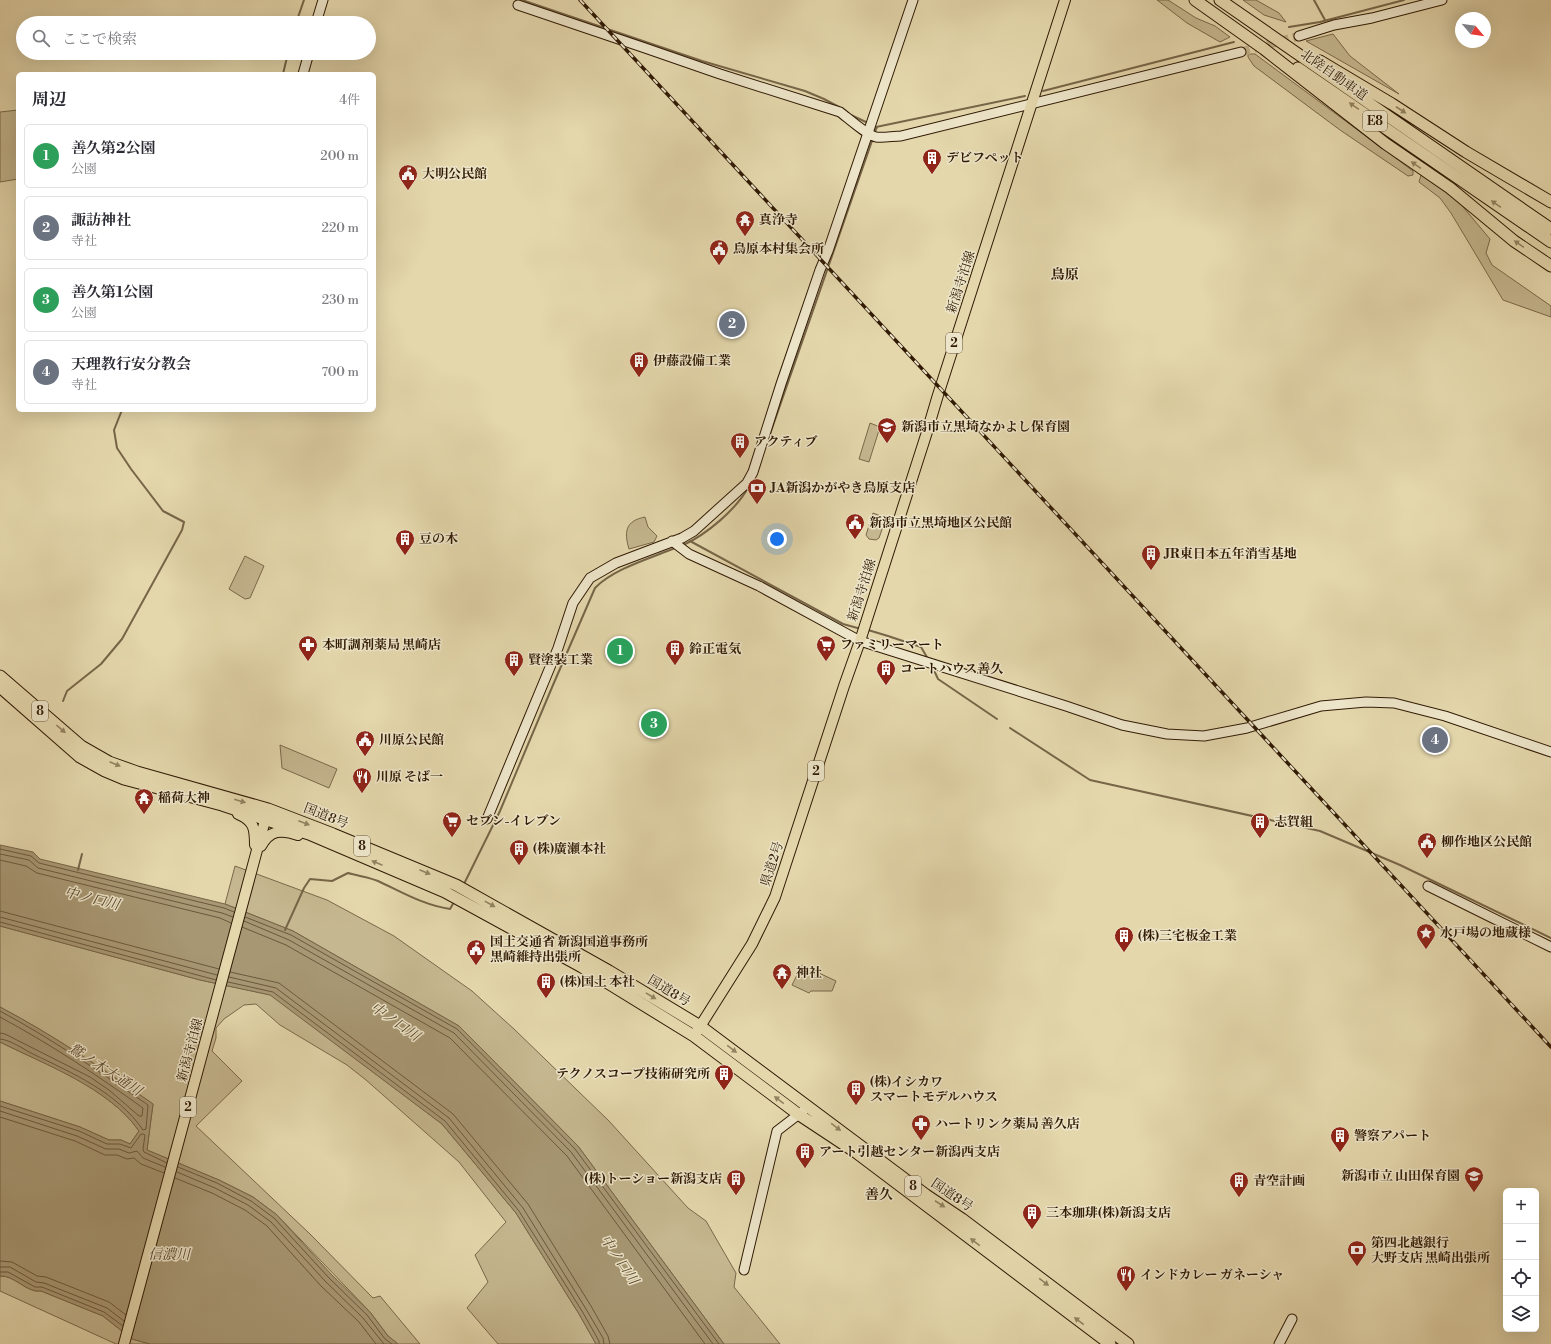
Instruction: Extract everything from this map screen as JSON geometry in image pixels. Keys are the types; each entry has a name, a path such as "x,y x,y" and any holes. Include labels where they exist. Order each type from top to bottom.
{"highway":[{"path":"1195,0 1264,49 1386,144 1450,188 1514,240 1551,266"},
{"name":"北陸自動車道","path":"1200,0 1551,242"},
{"name":"北陸自動車道","path":"1220,0 1551,229"},
{"path":"1247,18 1392,104 1466,152 1551,202"},
{"name":"国道8号","path":"0,676 81,746 109,762 333,834 456,885 609,971 700,1026 926,1195 962,1219 1128,1344"},
{"name":"国道8号","path":"0,687 80,757 105,771 124,779 228,807 267,814 451,896 582,967 694,1036 798,1114 857,1153 1110,1344"}],"main road":[{"name":"新潟寺泊線","path":"844,686 860,641 1065,0"},
{"name":"県道2号","path":"694,1036 752,944 775,897 844,686"},
{"path":"228,807 230,811 246,818 252,824 256,836 255,855"},
{"name":"新潟寺泊線","path":"124,1344 267,814"},
{"path":"255,855 266,837 279,832 295,834 314,841 323,840"}],"street":[{"path":"318,16 323,0"},
{"path":"487,819 558,648 573,603 590,578 616,562 682,538 700,526 748,482 753,472 783,377 828,251 913,0"},
{"path":"1299,36 1334,25 1372,18 1442,0"},
{"path":"518,5 720,74 840,112 867,134 876,137 901,136 1241,52"},
{"path":"304,72 307,60"},
{"path":"672,541 689,554 759,586 860,641 1122,725 1167,734 1204,736 1247,728 1322,706 1366,702 1394,703 1445,716 1551,752"},
{"path":"1428,886 1551,947"},
{"path":"744,1270 777,1131 809,1107"},
{"path":"1279,1344 1292,1318"}],"shaded area":[{"path":"1157,0 1168,0 1196,18 1215,26 1230,37 1220,42 1187,23"},
{"path":"1243,0 1256,0 1279,13 1286,22 1264,15"},
{"path":"1333,34 1350,56 1399,94 1306,41"},
{"path":"1248,54 1255,54 1413,171 1413,175 1408,176 1340,130 1254,66 1248,57"},
{"path":"16,110 16,179 0,182 0,112"},
{"path":"1421,175 1458,201 1490,239 1486,253 1492,265 1551,306 1551,317 1503,300 1451,213 1440,198 1419,182"},
{"path":"870,423 880,427 869,462 859,459"},
{"path":"873,513 886,518 879,538 876,540 869,539 866,535"},
{"path":"645,517 648,527 657,536 654,542 629,549 627,532 630,524 633,521"},
{"path":"245,556 264,566 250,598 245,599 229,589"},
{"path":"280,745 337,769 329,788 282,768"},
{"path":"235,866 327,900 394,936 472,991 514,1029 609,1121 688,1208 706,1221 736,1273 734,1287 780,1344 724,1344 578,1146 459,1026 293,931 225,904"},
{"path":"0,926 200,980 271,995 442,1124 516,1213 596,1344 498,1344 467,1308 488,1282 475,1255 506,1222 459,1162 366,1080 347,1065 280,1025 256,1004 244,1005 224,1019 216,1028 216,1038 212,1051 242,1081 196,1126 310,1234 373,1298 380,1296 420,1344 398,1344 388,1336 370,1312 277,1215 253,1197 219,1180 147,1150 153,1104 78,1053 0,1007"},
{"path":"802,965 836,981 832,991 811,991 809,993 792,985"},
{"path":"0,1042 75,1079 111,1102 126,1115 139,1131 130,1144 121,1140 109,1140 80,1127 0,1101"},
{"path":"0,1276 11,1278 30,1289 41,1291 103,1316 132,1339 150,1344 116,1344 0,1291"}],"water":[{"name":"中ノ口川","path":"0,845 33,852 40,859 225,904 293,931 459,1026 578,1146 724,1344 596,1344 516,1213 442,1124 270,995 200,980 0,926"},
{"name":"信濃川","path":"0,1007 78,1053 153,1104 147,1150 219,1180 253,1197 277,1215 332,1275 370,1312 388,1336 398,1344 150,1344 132,1339 103,1316 41,1291 30,1289 11,1278 0,1276 0,1101 80,1127 109,1140 121,1140 130,1144 139,1131 111,1102 94,1090 76,1079 0,1042"}],"waterway":[{"path":"298,16 304,0"},
{"path":"522,0 702,61 805,91 839,107"},
{"path":"1314,0 1325,20"},
{"path":"1289,27 1320,22 1404,0"},
{"path":"1043,91 1234,42"},
{"path":"283,72 286,60"},
{"path":"876,127 1025,96"},
{"path":"851,115 868,123"},
{"path":"874,134 877,127"},
{"path":"768,440 873,138"},
{"path":"63,701 67,691 101,664 122,639 182,530 184,522 163,511 117,448 114,430 121,412"},
{"path":"683,545 692,541 711,528 729,512 744,495 749,486"},
{"path":"690,541 843,624 861,629"},
{"path":"463,886 500,811 595,588 612,575 675,548"},
{"path":"868,630 921,647 928,659"},
{"path":"932,666 938,679 997,719"},
{"path":"1010,728 1090,780 1320,831 1400,865 1551,938"},
{"path":"78,870 82,854"},
{"path":"285,930 304,888 310,879 332,881 348,873 375,880 413,898 440,907 450,909 454,902"}],"tunnel":[{"path":"1241,52 1299,36"}],"railway":[{"path":"580,0 1551,1047"}],"place":[{"name":"デビフペット","path":"932,175"},
{"name":"大明公民館","path":"408,191"},
{"name":"真浄寺","path":"745,237"},
{"name":"鳥原本村集会所","path":"719,266"},
{"name":"諏訪神社","path":"732,324"},
{"name":"伊藤設備工業","path":"639,378"},
{"name":"新潟市立黒埼なかよし保育園","path":"887,444"},
{"name":"アクティブ","path":"740,459"},
{"name":"JA新潟かがやき鳥原支店","path":"757,505"},
{"name":"新潟市立黒埼地区公民館","path":"855,540"},
{"name":"豆の木","path":"405,556"},
{"name":"JR東日本五年消雪基地","path":"1151,571"},
{"name":"善久第2公園","path":"620,651"},
{"name":"本町調剤薬局 黒崎店","path":"308,662"},
{"name":"ファミリーマート","path":"826,662"},
{"name":"鈴正電気","path":"675,666"},
{"name":"賢塗装工業","path":"514,677"},
{"name":"コートハウス善久","path":"886,686"},
{"name":"善久第1公園","path":"654,724"},
{"name":"天理教行安分教会","path":"1435,740"},
{"name":"川原公民館","path":"365,757"},
{"name":"川原 そば一","path":"362,794"},
{"name":"稲荷大神","path":"144,815"},
{"name":"セブン-イレブン","path":"452,838"},
{"name":"志賀組","path":"1260,839"},
{"name":"柳作地区公民館","path":"1427,859"},
{"name":"(株)廣瀬本社","path":"519,866"},
{"name":"水戸場の地蔵様","path":"1426,950"},
{"name":"(株)三宅板金工業","path":"1124,953"},
{"name":"国土交通省 新潟国道事務所 黒崎維持出張所","path":"476,966"},
{"name":"神社","path":"782,990"},
{"name":"(株)国土 本社","path":"546,999"},
{"name":"テクノスコープ技術研究所","path":"724,1091"},
{"name":"(株)イシカワ スマートモデルハウス","path":"856,1106"},
{"name":"ハートリンク薬局 善久店","path":"921,1141"},
{"name":"警察アパート","path":"1340,1153"},
{"name":"アート引越センター新潟西支店","path":"805,1169"},
{"name":"新潟市立 山田保育園","path":"1474,1193"},
{"name":"(株)トーショー新潟支店","path":"736,1196"},
{"name":"青空計画","path":"1239,1198"},
{"name":"三本珈琲(株)新潟支店","path":"1032,1230"},
{"name":"第四北越銀行 大野支店 黒崎出張所","path":"1357,1267"},
{"name":"インドカレー ガネーシャ","path":"1126,1292"}],"district":[{"name":"鳥原","path":"1065,275"},
{"name":"善久","path":"879,1195"}],"water label":[{"name":"鷲ノ木大通川","path":"105,1070"}]}
